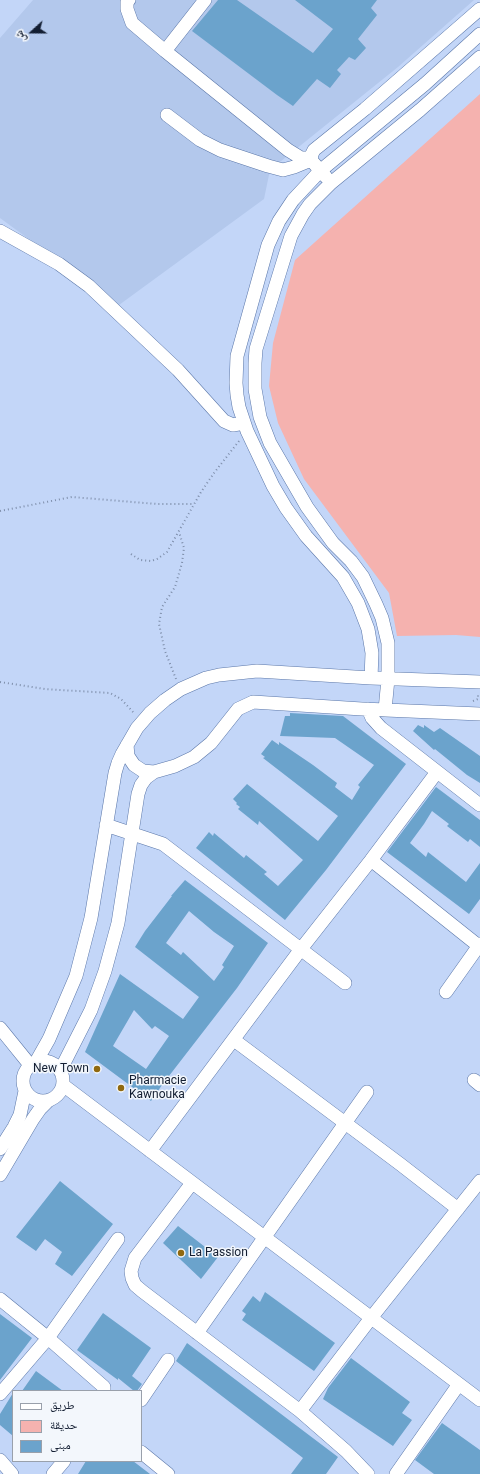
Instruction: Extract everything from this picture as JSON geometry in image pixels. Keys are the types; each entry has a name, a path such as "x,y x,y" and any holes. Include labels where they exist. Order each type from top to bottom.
{"street":[{"path":"129,0 127,2 127,9 132,23 288,150 301,158 311,159 331,183"},
{"path":"165,51 205,0"},
{"path":"474,0 480,3"},
{"path":"167,115 200,140 220,150 283,170 298,166 311,159 314,150 365,109 480,9"},
{"path":"371,678 372,653 368,629 358,603 343,577 306,536 286,508 273,486 246,427 237,395 237,356 263,260 273,233 286,209 320,171 425,84 480,34"},
{"path":"385,710 388,678 388,643 382,618 363,577 351,561 333,543 315,519 276,456 260,417 256,390 256,349 291,236 310,204 331,183 420,110 480,57"},
{"path":"0,231 59,264 89,286 178,370 224,421 233,425 246,427"},
{"path":"0,1149 20,1115 25,1091 23,1077 25,1071 33,1064 49,1039 76,976 91,918 115,773 127,745 143,722 165,700 181,689 206,678 219,675 257,671 388,678 477,687"},
{"path":"60,1071 91,1010 105,972 118,923 138,794 141,785 146,778 154,772 175,766 194,756 211,743 238,709 253,702 480,714"},
{"path":"368,709 372,718 380,728 480,806"},
{"path":"127,745 128,756 134,765 143,771 154,772"},
{"path":"150,1151 301,949 437,772"},
{"path":"106,826 163,844 345,983"},
{"path":"370,860 480,945 446,992"},
{"path":"0,1028 33,1064"},
{"path":"234,1040 458,1209"},
{"path":"25,1091 36,1100 49,1100 60,1092 63,1085 63,1078 56,1066 50,1062 43,1061 33,1064"},
{"path":"63,1085 480,1400"},
{"path":"198,1333 367,1092"},
{"path":"0,1175 40,1109 49,1100"},
{"path":"300,1411 370,1318 480,1181"},
{"path":"192,1183 135,1258 131,1271 135,1285 142,1292 300,1411 346,1451 368,1474"},
{"path":"0,1394 48,1338 118,1239"},
{"path":"0,1299 48,1338 104,1387 104,1390"},
{"path":"142,1399 168,1360"},
{"path":"396,1474 459,1384"},
{"path":"142,1453 166,1474"},
{"path":"0,1460 12,1474"},
{"path":"53,1474 63,1462"}],"path":[{"path":"131,554 135,558 146,561 157,559 167,552 194,504 246,427"},
{"path":"0,511 72,497 157,504 194,504"},
{"path":"179,532 184,548 182,563 175,587 162,607 159,624 165,651 181,689"},
{"path":"0,682 45,689 110,693 121,699 143,722"},
{"path":"468,700 474,701 478,699 477,687"}],"shaded area":[{"path":"33,0 474,0 398,67 270,170 264,199 119,305 0,218 0,38"}],"green space":[{"path":"480,94 480,637 456,635 397,636 389,593 304,479 278,423 269,386 273,343 295,260"}],"building":[{"path":"218,0 237,0 313,53 333,29 295,0 377,0 371,8 377,15 358,39 366,48 355,60 349,57 337,70 341,74 330,88 317,79 293,106 192,31"},
{"path":"290,713 343,716 406,764 326,870 285,920 196,848 209,832 213,836 214,833 244,858 246,855 267,872 264,874 278,886 303,860 259,821 258,825 238,809 240,807 233,799 247,784 318,841 338,816 263,758 265,757 261,754 272,740 279,745 279,742 337,783 335,787 352,800 360,787 358,785 374,765 335,738 280,736 285,716 290,716"},
{"path":"418,725 424,728 424,725 434,732 440,728 480,756 480,783 467,775 435,749 434,750 413,731"},
{"path":"436,787 480,820 480,847 470,839 468,842 447,826 449,824 432,811 410,843 426,857 428,852 466,882 480,863 480,899 469,914 387,852"},
{"path":"185,880 268,943 237,988 151,1101 85,1052 120,974 183,1019 199,997 135,947 171,896","holes":["189,911 214,932 234,946 222,965 224,967 214,981 183,952 181,955 166,943","134,1010 152,1029 155,1026 169,1036 146,1069 113,1046"]},
{"path":"60,1181 113,1224 72,1276 55,1264 62,1252 45,1239 36,1251 16,1237"},
{"path":"178,1226 218,1257 201,1279 163,1243"},
{"path":"265,1292 335,1343 314,1371 242,1320 246,1314 242,1311 253,1296 260,1302"},
{"path":"103,1313 151,1348 132,1376 142,1384 138,1390 133,1390 77,1350"},
{"path":"0,1314 32,1338 0,1380"},
{"path":"187,1343 338,1457 326,1474 291,1474 303,1458 176,1361"},
{"path":"351,1358 410,1402 402,1413 412,1420 393,1446 323,1399 328,1388"},
{"path":"36,1371 62,1390 23,1390"},
{"path":"12,1395 12,1435 0,1425 0,1414"},
{"path":"442,1423 480,1450 480,1474 434,1474 415,1460"},
{"path":"85,1462 134,1462 150,1474 78,1474"}],"place":[{"name":"New Town","path":"97,1069"},
{"name":"Pharmacie Kawnouka","path":"121,1088"},
{"name":"La Passion","path":"181,1253"}]}
